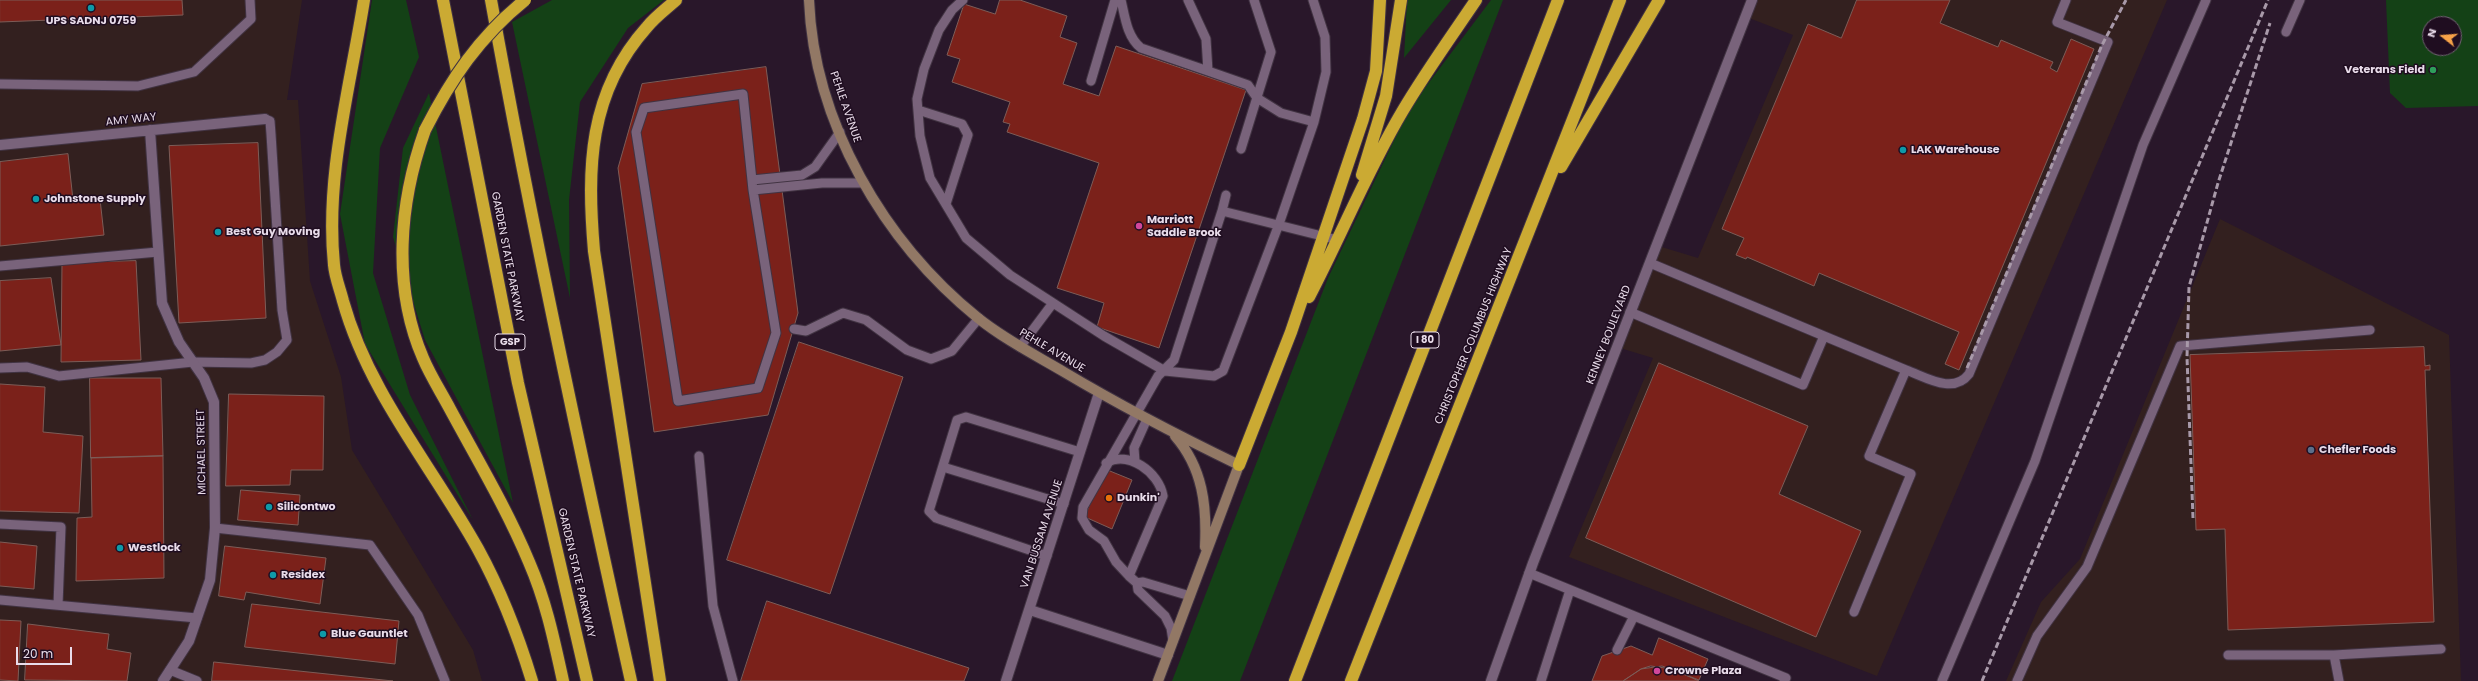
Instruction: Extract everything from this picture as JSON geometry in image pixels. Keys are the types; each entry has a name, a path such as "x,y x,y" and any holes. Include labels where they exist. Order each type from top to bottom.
{"highway":[{"path":"364,0 335,159 331,216 334,268 348,319 368,369 477,548 514,628 532,681"},
{"name":"GARDEN STATE PARKWAY","path":"443,0 518,382 587,681"},
{"path":"491,0 522,174 560,360 631,681"},
{"path":"525,0 495,26 469,56 447,88 425,130 416,156 403,225 402,268 408,309 423,358 505,511 529,562 548,610 563,681"},
{"path":"660,681 594,251 590,198 594,144 602,103 619,65 647,27 676,0"},
{"path":"1239,465 1292,332 1363,119 1376,71 1380,0"},
{"path":"1352,207 1386,96 1401,0"},
{"path":"1292,332 1338,240 1352,207 1401,113 1476,0"},
{"name":"I 80","path":"1295,681 1558,0"},
{"name":"CHRISTOPHER COLUMBUS HIGHWAY","path":"1351,681 1620,0"},
{"path":"1542,199 1659,0"}],"street":[{"name":"PEHLE AVENUE","path":"809,0 810,20 821,75 840,132 864,183 878,207 908,248 943,286 979,318 1020,347 1147,420 1239,465"},
{"name":"KENNEY BOULEVARD","path":"1491,681 1529,573 1752,0"},
{"name":"AMY WAY","path":"0,145 265,119"},
{"name":"MICHAEL STREET","path":"150,130 162,303 179,342 204,378 214,402 215,528 210,580 188,641 164,681"},
{"name":"VAN BUSSAM AVENUE","path":"1006,681 1099,393"},
{"path":"1173,433 1186,449 1201,482 1206,515 1205,556"},
{"path":"1158,681 1239,465"},
{"path":"1030,610 1168,655"}],"lane":[{"path":"0,84 138,86 194,72 251,20 250,0"},
{"path":"963,0 952,10 939,30 924,69 917,99 920,136 930,178 966,238 1010,275 1104,336 1165,371 1214,376 1223,371 1279,224 1314,122 1326,72 1325,37 1313,0"},
{"path":"1091,80 1115,0"},
{"path":"1121,0 1130,34 1135,43 1141,48 1248,85 1257,98 1281,113 1314,122"},
{"path":"1188,0 1206,39 1208,71"},
{"path":"1242,149 1271,52 1254,0"},
{"path":"1650,263 1906,370 1946,385 1956,385 1964,381 1969,374 2108,42 2057,22 2066,0"},
{"path":"1942,681 2035,461 2143,145 2206,0"},
{"path":"2286,32 2300,0"},
{"path":"743,94 753,190 776,333 758,388 678,401 636,132 644,108 743,94"},
{"path":"918,110 962,124 968,135 946,204"},
{"path":"0,368 27,367 58,376 193,362 251,363 264,360 277,352 287,340 282,310 270,121 265,119"},
{"path":"752,180 802,175 815,167 840,132"},
{"path":"753,190 822,183 864,183"},
{"path":"1173,642 1171,628 1165,616 1138,590 1137,583 1116,562 1104,541 1089,530 1082,518 1083,507 1135,413 1158,376 1165,371 1174,360 1226,195"},
{"path":"1222,211 1279,224 1338,240"},
{"path":"0,266 158,252"},
{"path":"1020,347 1053,303"},
{"path":"1630,312 1803,385 1824,336"},
{"path":"794,328 806,331 843,313 866,320 907,350 931,359 952,351 979,318"},
{"path":"2017,681 2037,636 2087,567 2180,346 2370,330"},
{"path":"1854,612 1911,474 1869,456 1906,370"},
{"path":"1047,556 936,518 929,511 957,420 966,417 1080,452"},
{"path":"1135,461 1134,448 1147,420"},
{"path":"698,456 713,606 734,681"},
{"path":"1106,463 1114,458 1124,457 1135,461 1161,486 1163,496 1129,576"},
{"path":"943,467 1064,504"},
{"path":"0,524 61,527 58,605"},
{"path":"215,528 370,545 418,615 444,681"},
{"path":"1529,573 1788,680"},
{"path":"1137,583 1143,582 1190,596"},
{"path":"1541,681 1570,590"},
{"path":"0,600 197,618"},
{"path":"1617,650 1634,616"},
{"path":"2228,655 2334,655 2441,649"},
{"path":"2334,655 2339,681"},
{"path":"170,670 197,681"}],"shaded area":[{"path":"0,0 302,0 287,100 298,100 310,281 341,377 352,450 473,650 482,681 0,681"},
{"path":"1756,0 2167,0 1877,676 1569,557 1653,358 1620,348 1655,245 1698,258 1793,35 1749,18"},
{"path":"2220,219 2449,335 2461,681 2006,681 2041,602 2080,559"}],"green space":[{"path":"372,0 406,0 419,57 380,148 373,273 410,395 473,520 365,344 340,214"},
{"path":"552,0 664,0 628,28 580,102 569,200 570,298 512,22"},
{"path":"1407,0 1451,0 1404,58"},
{"path":"1491,0 1503,0 1240,681 1172,681 1328,278 1409,109"},
{"name":"Veterans Field","path":"2386,0 2478,0 2478,106 2406,108 2390,93"},
{"path":"429,93 513,503 425,340 393,237 403,148"}],"building":[{"name":"UPS SADNJ 0759","path":"0,0 182,0 183,15 0,22"},
{"name":"Marriott Saddle Brook","path":"1000,0 1020,0 1067,16 1060,37 1077,43 1063,84 1099,96 1116,46 1246,90 1159,348 1097,327 1104,303 1057,288 1099,163 1007,132 1010,124 1003,122 1010,102 952,82 960,59 947,55 964,4 995,14"},
{"name":"LAK Warehouse","path":"1857,0 1950,0 1940,23 1998,47 2001,40 2053,62 2050,68 2057,72 2071,39 2094,49 1959,370 1945,364 1959,332 1819,273 1814,286 1747,257 1746,259 1736,255 1744,238 1722,229 1808,24 1841,38"},
{"path":"766,67 798,313 768,415 654,432 618,168 642,84"},
{"name":"Best Guy Moving","path":"258,143 266,318 179,323 169,146"},
{"name":"Johnstone Supply","path":"68,154 73,200 100,199 104,235 0,246 0,162"},
{"path":"136,261 141,360 61,362 62,263"},
{"path":"51,278 61,345 0,351 0,281"},
{"path":"799,342 903,377 830,594 727,560"},
{"name":"Chefler Foods","path":"2424,347 2425,366 2430,365 2430,370 2425,370 2434,622 2228,630 2225,529 2196,530 2190,355"},
{"path":"1659,363 1808,426 1779,494 1861,531 1816,637 1586,538"},
{"path":"90,378 161,378 163,456 91,458"},
{"path":"0,384 45,387 43,432 83,436 79,513 0,511"},
{"path":"229,394 324,396 323,470 291,470 290,485 226,486"},
{"name":"Westlock","path":"163,456 164,578 76,581 77,518 92,517 91,458"},
{"name":"Dunkin'","path":"1105,469 1132,480 1112,529 1085,517"},
{"name":"Silicontwo","path":"241,490 300,495 298,525 238,520"},
{"path":"0,542 37,546 34,589 0,586"},
{"name":"Residex","path":"225,546 326,558 320,604 246,592 244,600 219,596"},
{"path":"767,601 969,668 964,681 741,681"},
{"name":"Blue Gauntlet","path":"252,604 399,621 395,664 245,647"},
{"path":"0,620 21,621 18,681 0,680"},
{"path":"28,624 109,634 107,649 131,653 127,681 25,680"},
{"path":"1659,638 1708,659 1699,680 1662,666 1641,669 1623,681 1592,681 1602,656 1631,646 1652,655"},
{"path":"214,662 393,681 212,681"},
{"name":"Crowne Plaza","path":"1651,666 1672,669 1699,681 1623,681 1641,669"}],"railway":[{"path":"1967,368 2102,45 2126,0"},
{"path":"1982,681 2268,0"},
{"path":"2193,518 2187,357 2189,287 2218,183 2270,23"}],"place":[{"name":"UPS SADNJ 0759","path":"91,8"},
{"name":"Veterans Field","path":"2433,70"},
{"name":"LAK Warehouse","path":"1903,150"},
{"name":"Johnstone Supply","path":"36,199"},
{"name":"Marriott Saddle Brook","path":"1139,226"},
{"name":"Best Guy Moving","path":"218,232"},
{"name":"Chefler Foods","path":"2311,450"},
{"name":"Dunkin'","path":"1109,498"},
{"name":"Silicontwo","path":"269,507"},
{"name":"Westlock","path":"120,548"},
{"name":"Residex","path":"273,575"},
{"name":"Blue Gauntlet","path":"323,634"},
{"name":"Crowne Plaza","path":"1657,671"}]}
